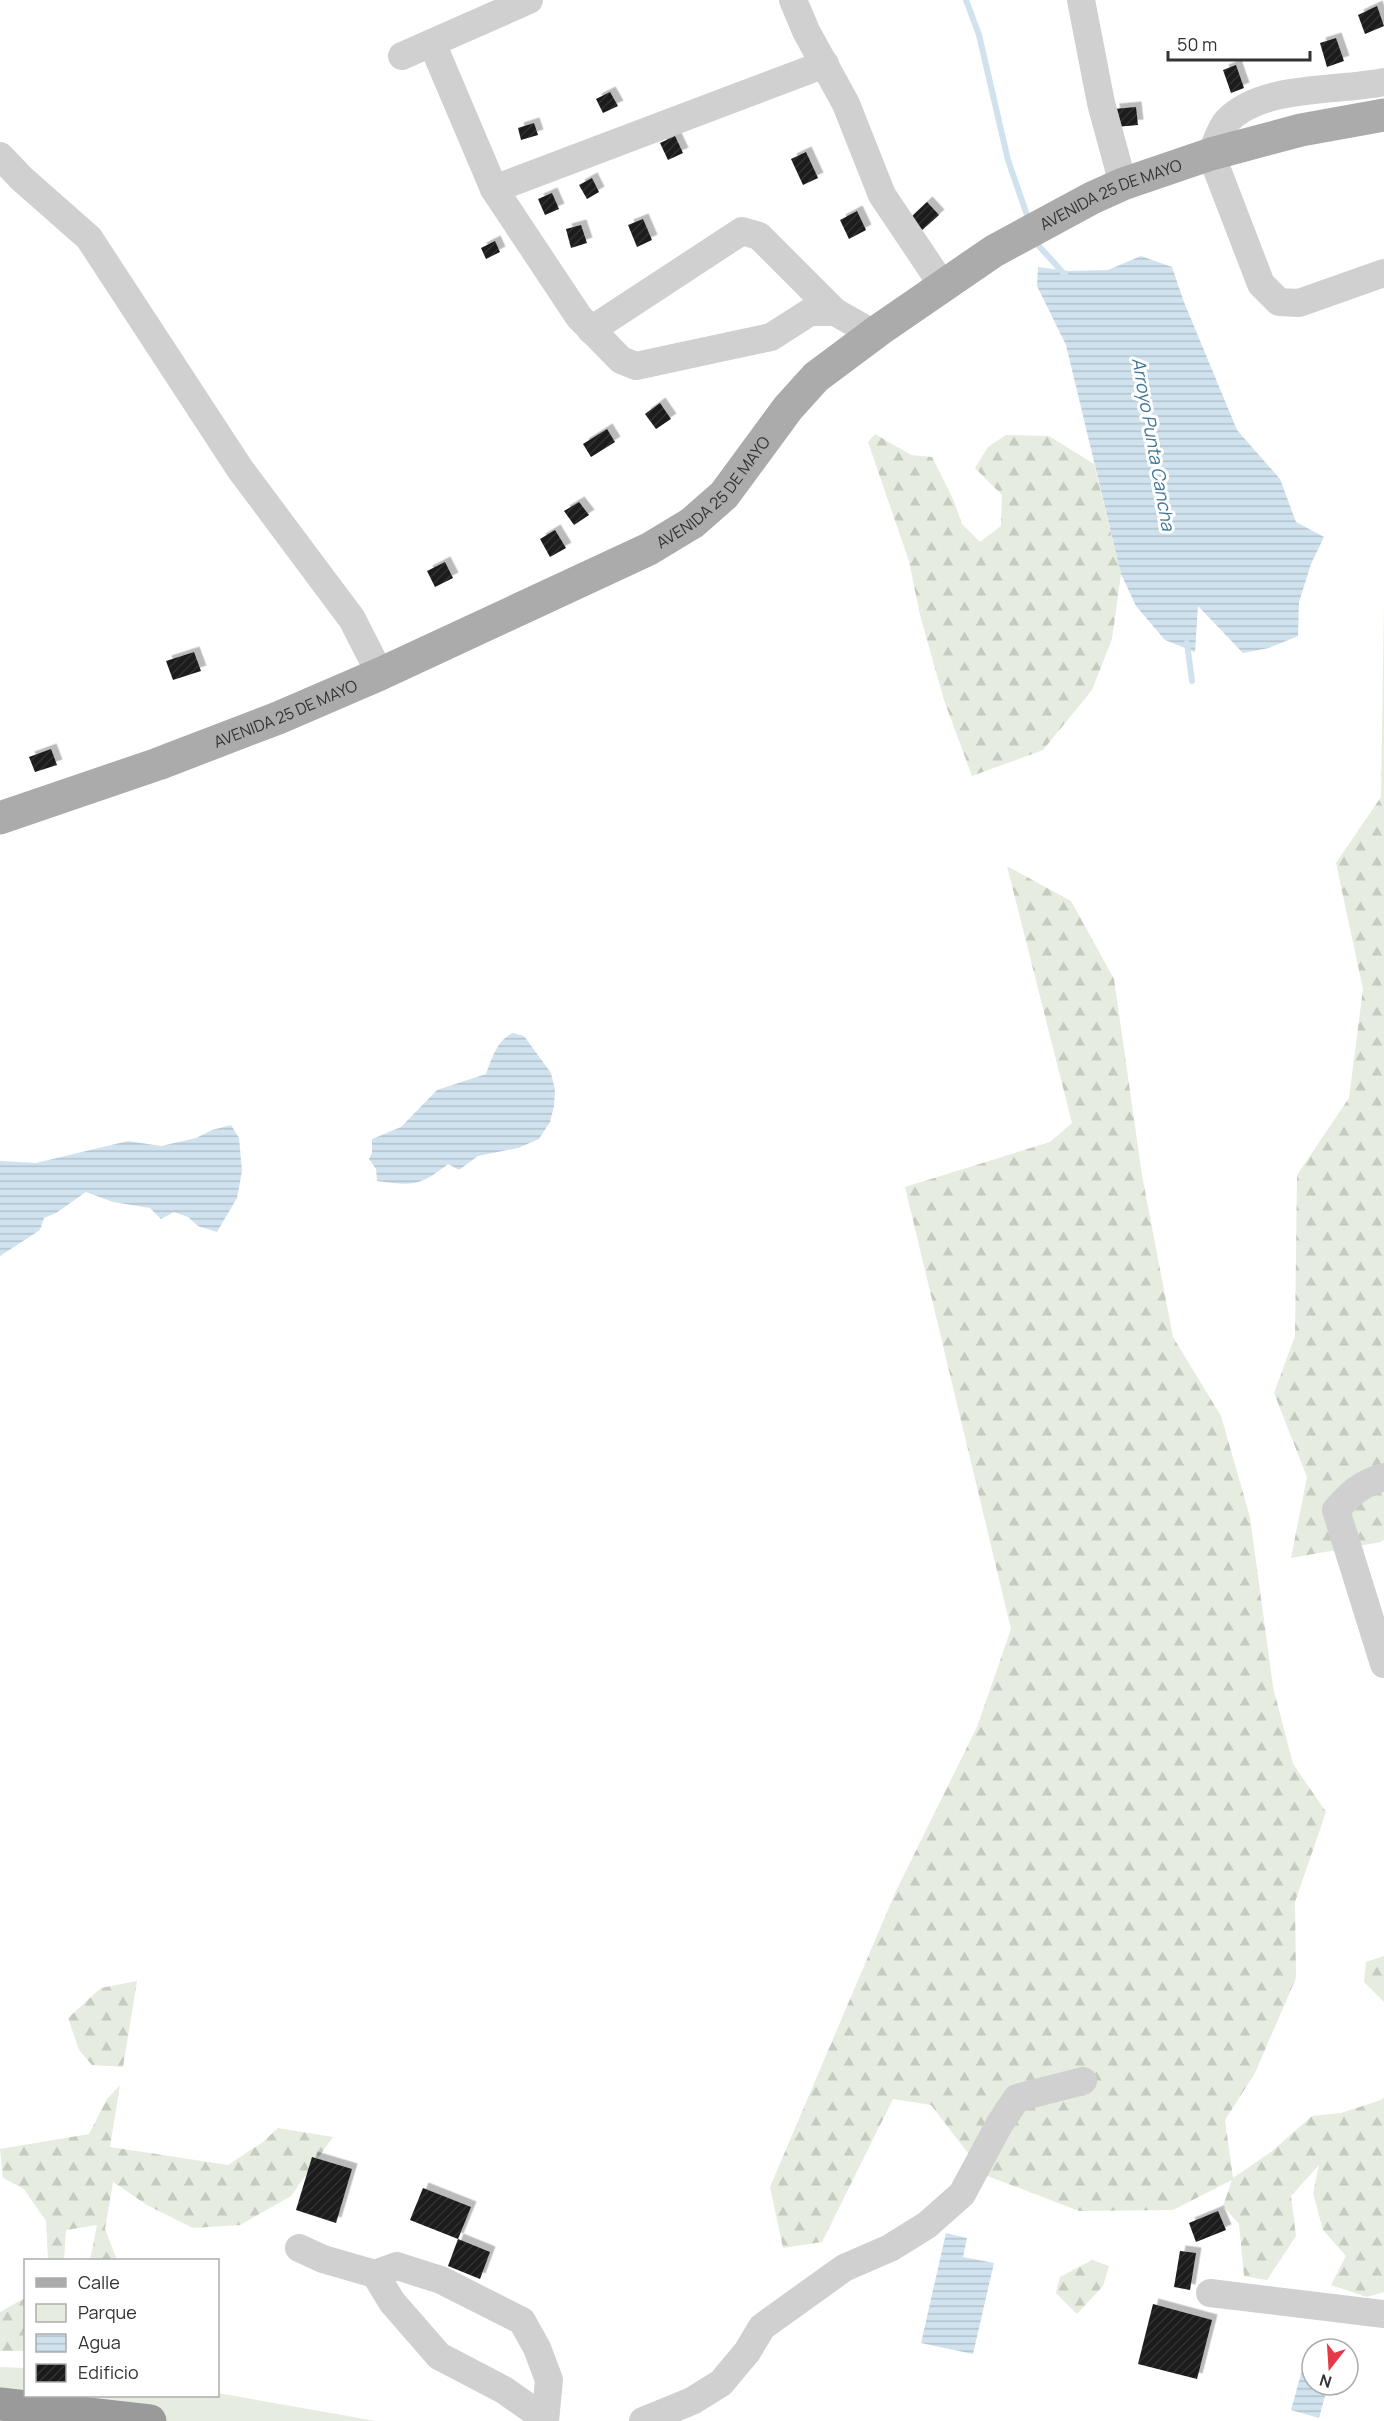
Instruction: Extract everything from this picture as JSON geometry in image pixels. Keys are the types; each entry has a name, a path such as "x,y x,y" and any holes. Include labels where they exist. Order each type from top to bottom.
{"highway":[{"path":"0,2404 59,2416 150,2421"}],"main road":[{"name":"AVENIDA 25 DE MAYO","path":"0,818 158,764 278,718 380,674 649,549 692,523 724,495 788,408 816,377 993,251 1092,198 1123,184 1211,154 1300,130 1384,115"}],"street":[{"path":"402,56 529,0"},
{"path":"793,0 806,31 846,104 882,195 943,286"},
{"path":"1081,0 1101,103 1123,184"},
{"path":"432,43 494,189 579,317 621,360 636,366 771,337 810,312 835,312"},
{"path":"494,189 825,64"},
{"path":"1384,82 1271,97 1243,108 1226,122 1211,154 1261,284 1279,302 1299,303 1384,273"},
{"path":"0,156 21,178 89,238 240,469 352,619 380,674"},
{"path":"591,330 742,231 759,236 835,312 874,334"},
{"path":"1384,1477 1367,1482 1353,1491 1336,1509 1384,1664"},
{"path":"644,2421 692,2401 721,2383 747,2352 762,2327 844,2268 890,2248 927,2225 962,2194 999,2125 1017,2098 1083,2081"},
{"path":"299,2248 323,2259 375,2274 397,2266 441,2280 522,2321 537,2348 549,2380 545,2420"},
{"path":"375,2274 392,2302 439,2356 504,2390 545,2420"},
{"path":"1210,2293 1384,2314"}],"green space":[{"path":"875,434 911,455 932,457 953,499 962,524 980,542 1001,526 1002,495 975,468 988,447 1006,435 1049,436 1094,464 1121,574 1112,639 1092,690 1043,750 972,776 944,700 920,615 909,561 868,442"},
{"path":"1384,605 1384,1540 1291,1558 1307,1477 1274,1393 1295,1336 1297,1175 1349,1098 1363,989 1336,863 1381,797"},
{"path":"1007,866 1071,901 1114,979 1142,1175 1173,1337 1221,1416 1250,1517 1273,1687 1293,1764 1326,1812 1295,1902 1296,1978 1255,2073 1225,2120 1233,2178 1271,2152 1312,2116 1341,2113 1384,2097 1384,2292 1367,2297 1331,2285 1346,2256 1323,2230 1313,2193 1319,2165 1291,2196 1296,2236 1267,2280 1244,2276 1239,2224 1223,2206 1232,2180 1173,2210 1079,2211 985,2175 931,2105 893,2099 822,2242 783,2248 770,2187 896,1891 977,1727 1011,1629 905,1187 1050,1142 1072,1123"},
{"path":"1384,1956 1384,2002 1364,1982 1366,1962"},
{"path":"137,1981 123,2067 92,2065 79,2050 68,2018 101,1988"},
{"path":"120,2085 110,2147 228,2165 263,2142 278,2128 333,2137 291,2196 240,2225 193,2228 147,2205 113,2182 105,2229 117,2259 90,2259 97,2225 66,2230 64,2259 48,2259 46,2221 24,2189 3,2178 0,2149 89,2134 107,2099"},
{"path":"1092,2260 1109,2266 1103,2286 1077,2314 1056,2293 1060,2277"},
{"path":"24,2299 24,2351 0,2351 0,2312"},
{"path":"0,2367 24,2368 24,2397 219,2397 219,2393 376,2421 0,2421"}],"water":[{"path":"1141,256 1172,267 1184,302 1237,430 1280,479 1296,522 1324,537 1311,564 1299,602 1298,636 1269,648 1243,653 1198,606 1195,652 1165,640 1136,606 1121,574 1066,345 1037,286 1038,267 1068,271 1108,270"},
{"path":"513,1033 524,1036 551,1073 555,1090 554,1106 550,1122 539,1139 518,1148 478,1156 459,1170 448,1164 430,1177 415,1183 399,1184 377,1181 376,1169 369,1159 372,1153 372,1139 401,1127 437,1090 486,1074 499,1045"},
{"path":"231,1125 239,1138 242,1171 237,1198 217,1232 198,1226 188,1217 174,1212 161,1219 150,1208 113,1202 86,1192 56,1213 44,1218 40,1230 0,1256 0,1161 36,1163 128,1141 161,1146 196,1138 212,1130"},
{"path":"946,2233 967,2238 963,2257 994,2263 973,2354 921,2343"},
{"path":"1300,2378 1300,2397 1325,2397 1319,2418 1291,2410"}],"building":[{"path":"1377,6 1384,26 1365,34 1358,15"},
{"path":"1336,38 1344,61 1327,67 1320,43"},
{"path":"1236,65 1244,88 1231,93 1223,70"},
{"path":"610,92 618,106 603,113 596,99"},
{"path":"1136,107 1138,125 1116,127 1114,109"},
{"path":"534,123 538,135 521,140 518,128"},
{"path":"675,136 683,153 668,160 660,143"},
{"path":"806,152 818,178 803,185 791,159"},
{"path":"592,178 599,192 587,199 579,185"},
{"path":"552,193 559,209 545,215 538,199"},
{"path":"927,202 939,215 920,232 908,220"},
{"path":"857,211 866,230 849,239 840,220"},
{"path":"643,219 652,240 637,247 628,225"},
{"path":"581,225 587,243 571,248 566,229"},
{"path":"495,241 500,252 486,259 481,248"},
{"path":"660,403 671,419 656,429 645,414"},
{"path":"607,429 615,442 591,457 583,444"},
{"path":"579,502 589,515 574,525 564,511"},
{"path":"555,530 566,548 550,557 540,539"},
{"path":"445,562 453,578 435,587 427,571"},
{"path":"194,652 201,671 173,680 166,661"},
{"path":"51,749 57,765 35,772 29,757"},
{"path":"312,2157 352,2169 336,2223 296,2210"},
{"path":"423,2188 471,2207 458,2239 410,2220"},
{"path":"1218,2211 1226,2230 1196,2242 1189,2223"},
{"path":"458,2239 490,2252 480,2279 448,2266"},
{"path":"1180,2251 1196,2253 1190,2290 1174,2287"},
{"path":"1153,2304 1212,2320 1197,2379 1138,2364"}],"waterway":[{"name":"Arroyo Punta Cancha","path":"966,0 979,35 1008,160 1027,215"},
{"name":"Arroyo Punta Cancha","path":"1038,245 1066,276"},
{"name":"Arroyo Punta Cancha","path":"1187,643 1192,681"}]}
